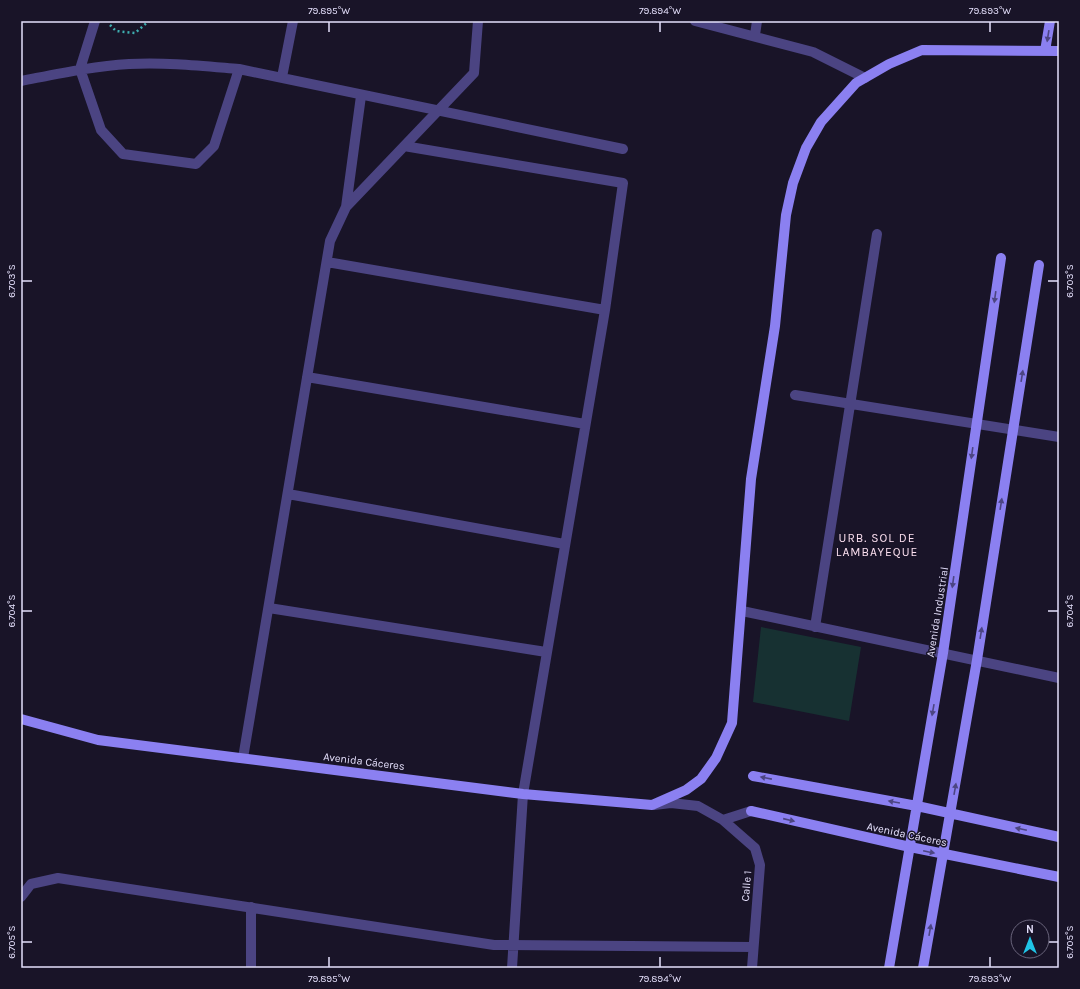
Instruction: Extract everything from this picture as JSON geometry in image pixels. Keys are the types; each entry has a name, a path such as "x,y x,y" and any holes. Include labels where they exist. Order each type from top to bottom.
{"street":[{"path":"95,21 80,69 101,130 123,154 196,164 214,146 239,69"},
{"path":"282,77 293,21"},
{"path":"346,207 474,73 478,21"},
{"path":"695,21 755,35 813,52 865,78"},
{"path":"755,35 757,21"},
{"path":"1045,51 1050,21"},
{"name":"Avenida Cáceres","path":"21,719 98,740 523,794 652,805 686,790 701,779 716,758 732,724 742,611 744,557 751,479 775,326 784,237 793,183 806,148 821,122 856,83 889,64 922,50 1059,52"},
{"path":"21,81 80,69 129,64 178,64 239,69 282,77 361,96 623,149"},
{"path":"243,758 330,241 346,207 361,96"},
{"path":"404,146 623,183 605,310 564,544 523,794 512,968"},
{"path":"815,627 878,234"},
{"name":"Avenida Industrial","path":"888,968 943,653 1001,258"},
{"path":"327,262 605,310"},
{"path":"923,968 977,660 1039,265"},
{"path":"308,377 585,424"},
{"path":"794,395 1013,431 1059,437"},
{"path":"288,494 564,544"},
{"path":"269,608 546,652"},
{"path":"742,611 1059,678"},
{"path":"753,776 917,806 1059,837"},
{"name":"Calle 1","path":"652,805 671,803 698,806 724,820 755,848 760,865 752,968"},
{"name":"Avenida Cáceres","path":"724,820 751,811 944,855 1059,877"},
{"path":"21,896 31,884 58,878 513,947 753,947"},
{"path":"251,907 251,968"}],"path":[{"path":"107,21 116,31 135,33 149,21"}],"green space":[{"path":"761,627 861,647 849,721 753,702"}],"district":[{"name":"URB. SOL DE LAMBAYEQUE","path":"877,545"}]}
